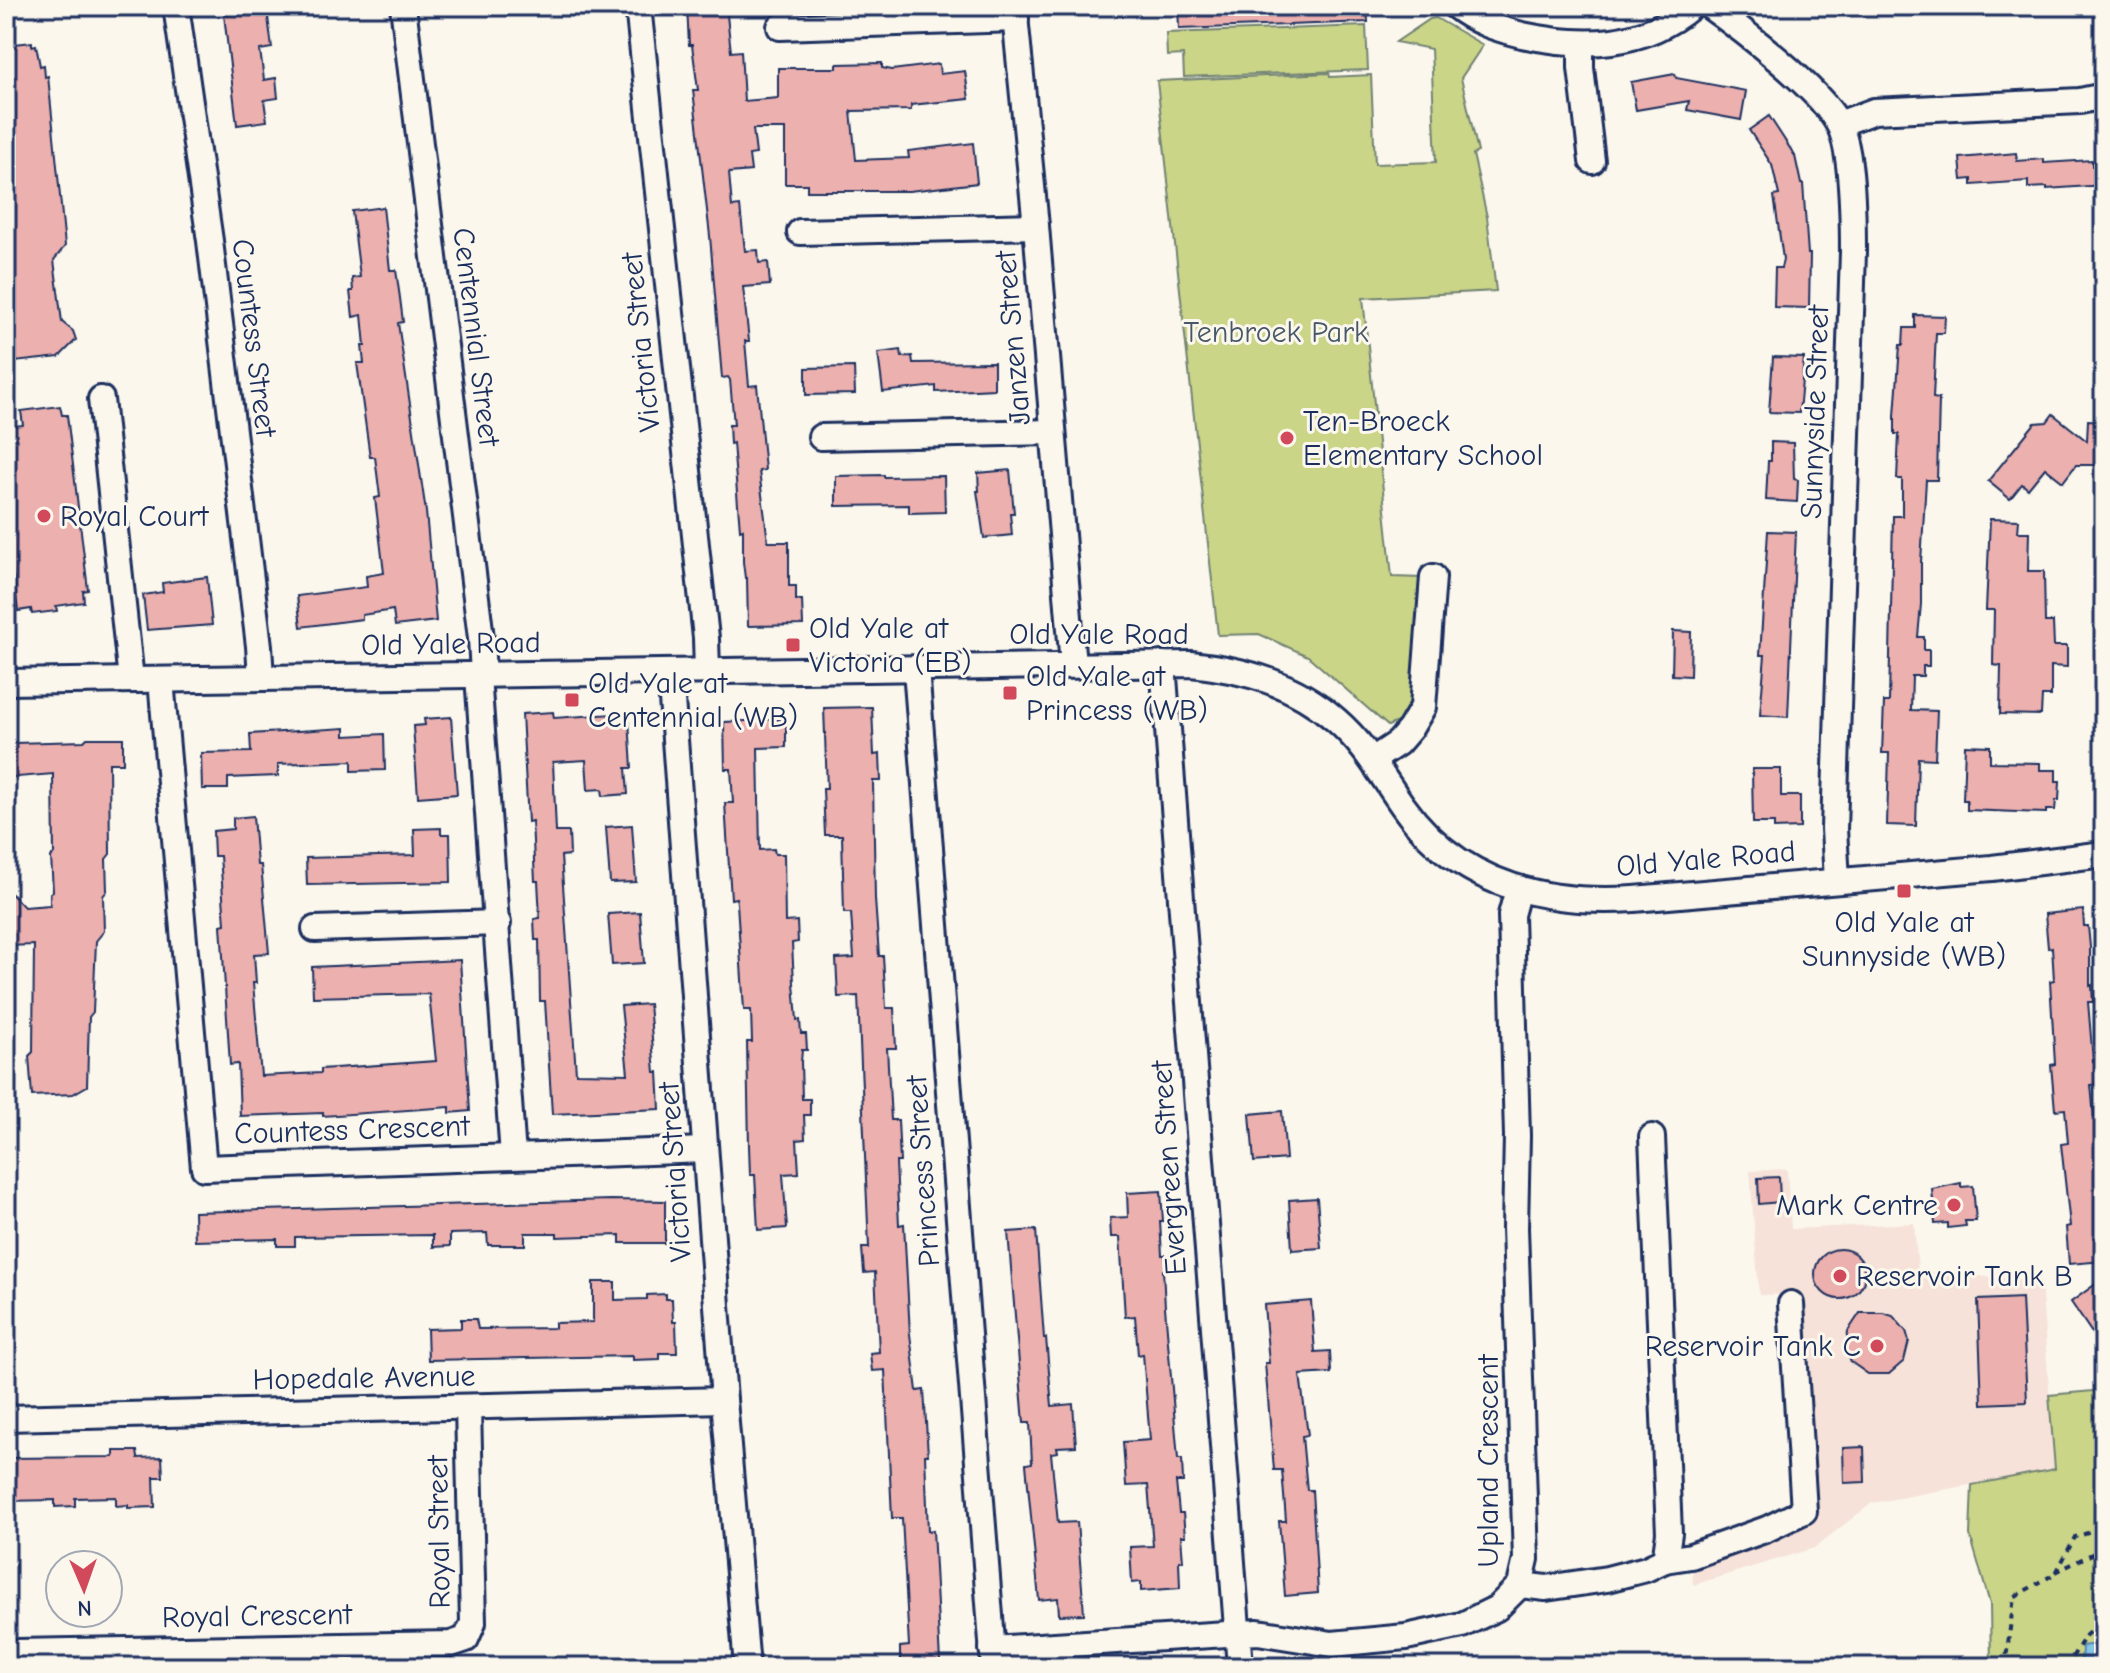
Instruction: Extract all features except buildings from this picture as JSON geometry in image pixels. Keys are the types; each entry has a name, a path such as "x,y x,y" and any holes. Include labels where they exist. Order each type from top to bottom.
{"street":[{"name":"Countess Street","path":"176,6 213,270 261,678"},
{"name":"Centennial Street","path":"403,6 481,638 480,676 513,1156"},
{"name":"Victoria Street","path":"638,6 707,671"},
{"path":"1455,6 1468,17 1503,30 1581,45 1645,34 1674,21 1692,6"},
{"path":"1709,6 1802,82 1839,124 1874,111 2080,101 2104,96"},
{"path":"780,27 1015,13"},
{"name":"Janzen Street","path":"1015,13 1073,665"},
{"path":"1581,45 1592,161"},
{"name":"Sunnyside Street","path":"1837,880 1834,813 1853,252 1850,188 1839,124"},
{"path":"800,232 1036,226"},
{"path":"101,399 131,680"},
{"path":"821,437 1053,432"},
{"path":"1374,759 1398,743 1423,707 1433,577"},
{"name":"Evergreen Street","path":"1163,664 1240,1667"},
{"name":"Old Yale Road","path":"6,682 1191,664 1239,671 1292,689 1335,719 1374,759 1403,807 1435,841 1494,880 1558,898 1604,901 1992,868 2104,854"},
{"name":"Princess Street","path":"916,669 993,1658"},
{"name":"Victoria Street","path":"670,672 747,1667"},
{"name":"Countess Crescent","path":"161,680 204,1168 705,1150"},
{"name":"Upland Crescent","path":"993,1658 1238,1633 1258,1632 1332,1644 1406,1637 1462,1625 1497,1608 1520,1585 1526,1559 1515,1228 1517,1120 1511,915 1518,889"},
{"path":"315,929 498,923"},
{"path":"1652,1137 1669,1533 1665,1560"},
{"path":"1520,1585 1546,1588 1607,1579 1646,1569 1665,1560 1691,1556 1767,1529 1804,1511 1791,1304"},
{"name":"Hopedale Avenue","path":"6,1418 724,1400"},
{"name":"Royal Street","path":"451,1644 466,1639 473,1623 468,1407"},
{"name":"Royal Crescent","path":"16,1660 451,1644"}],"path":[{"path":"2056,1573 2075,1537 2104,1528"},
{"path":"2005,1667 2014,1597 2104,1548"},
{"path":"2066,1667 2086,1635 2104,1620"}],"shaded area":[{"path":"1787,1169 1791,1229 1914,1223 1918,1271 2041,1281 2055,1469 1872,1503 1814,1548 1693,1585 1691,1540 1810,1516 1796,1294 1759,1295 1750,1171"}],"green space":[{"name":"Tenbroek Park","path":"1436,18 1483,45 1461,78 1478,152 1473,154 1487,217 1496,291 1363,298 1392,577 1423,578 1410,708 1402,720 1388,726 1308,656 1259,634 1218,635 1157,81 1329,73 1330,77 1371,75 1375,164 1436,162 1431,49 1396,42"},
{"path":"1366,26 1368,70 1184,77 1183,55 1167,56 1166,33"},
{"path":"2104,1390 2104,1667 1991,1667 1990,1604 1970,1535 1972,1485 2055,1469 2049,1395"}],"water":[{"path":"2104,1643 2104,1667 2081,1667 2082,1646"}],"place":[{"name":"Ten-Broeck Elementary School","path":"1287,438"},
{"name":"Royal Court","path":"44,516"},
{"name":"Old Yale at Victoria (EB)","path":"793,645"},
{"name":"Old Yale at Princess (WB)","path":"1010,693"},
{"name":"Old Yale at Centennial (WB)","path":"572,700"},
{"name":"Old Yale at Sunnyside (WB)","path":"1904,891"},
{"name":"Mark Centre","path":"1954,1205"},
{"name":"Reservoir Tank B","path":"1840,1276"},
{"name":"Reservoir Tank C","path":"1877,1346"}]}
